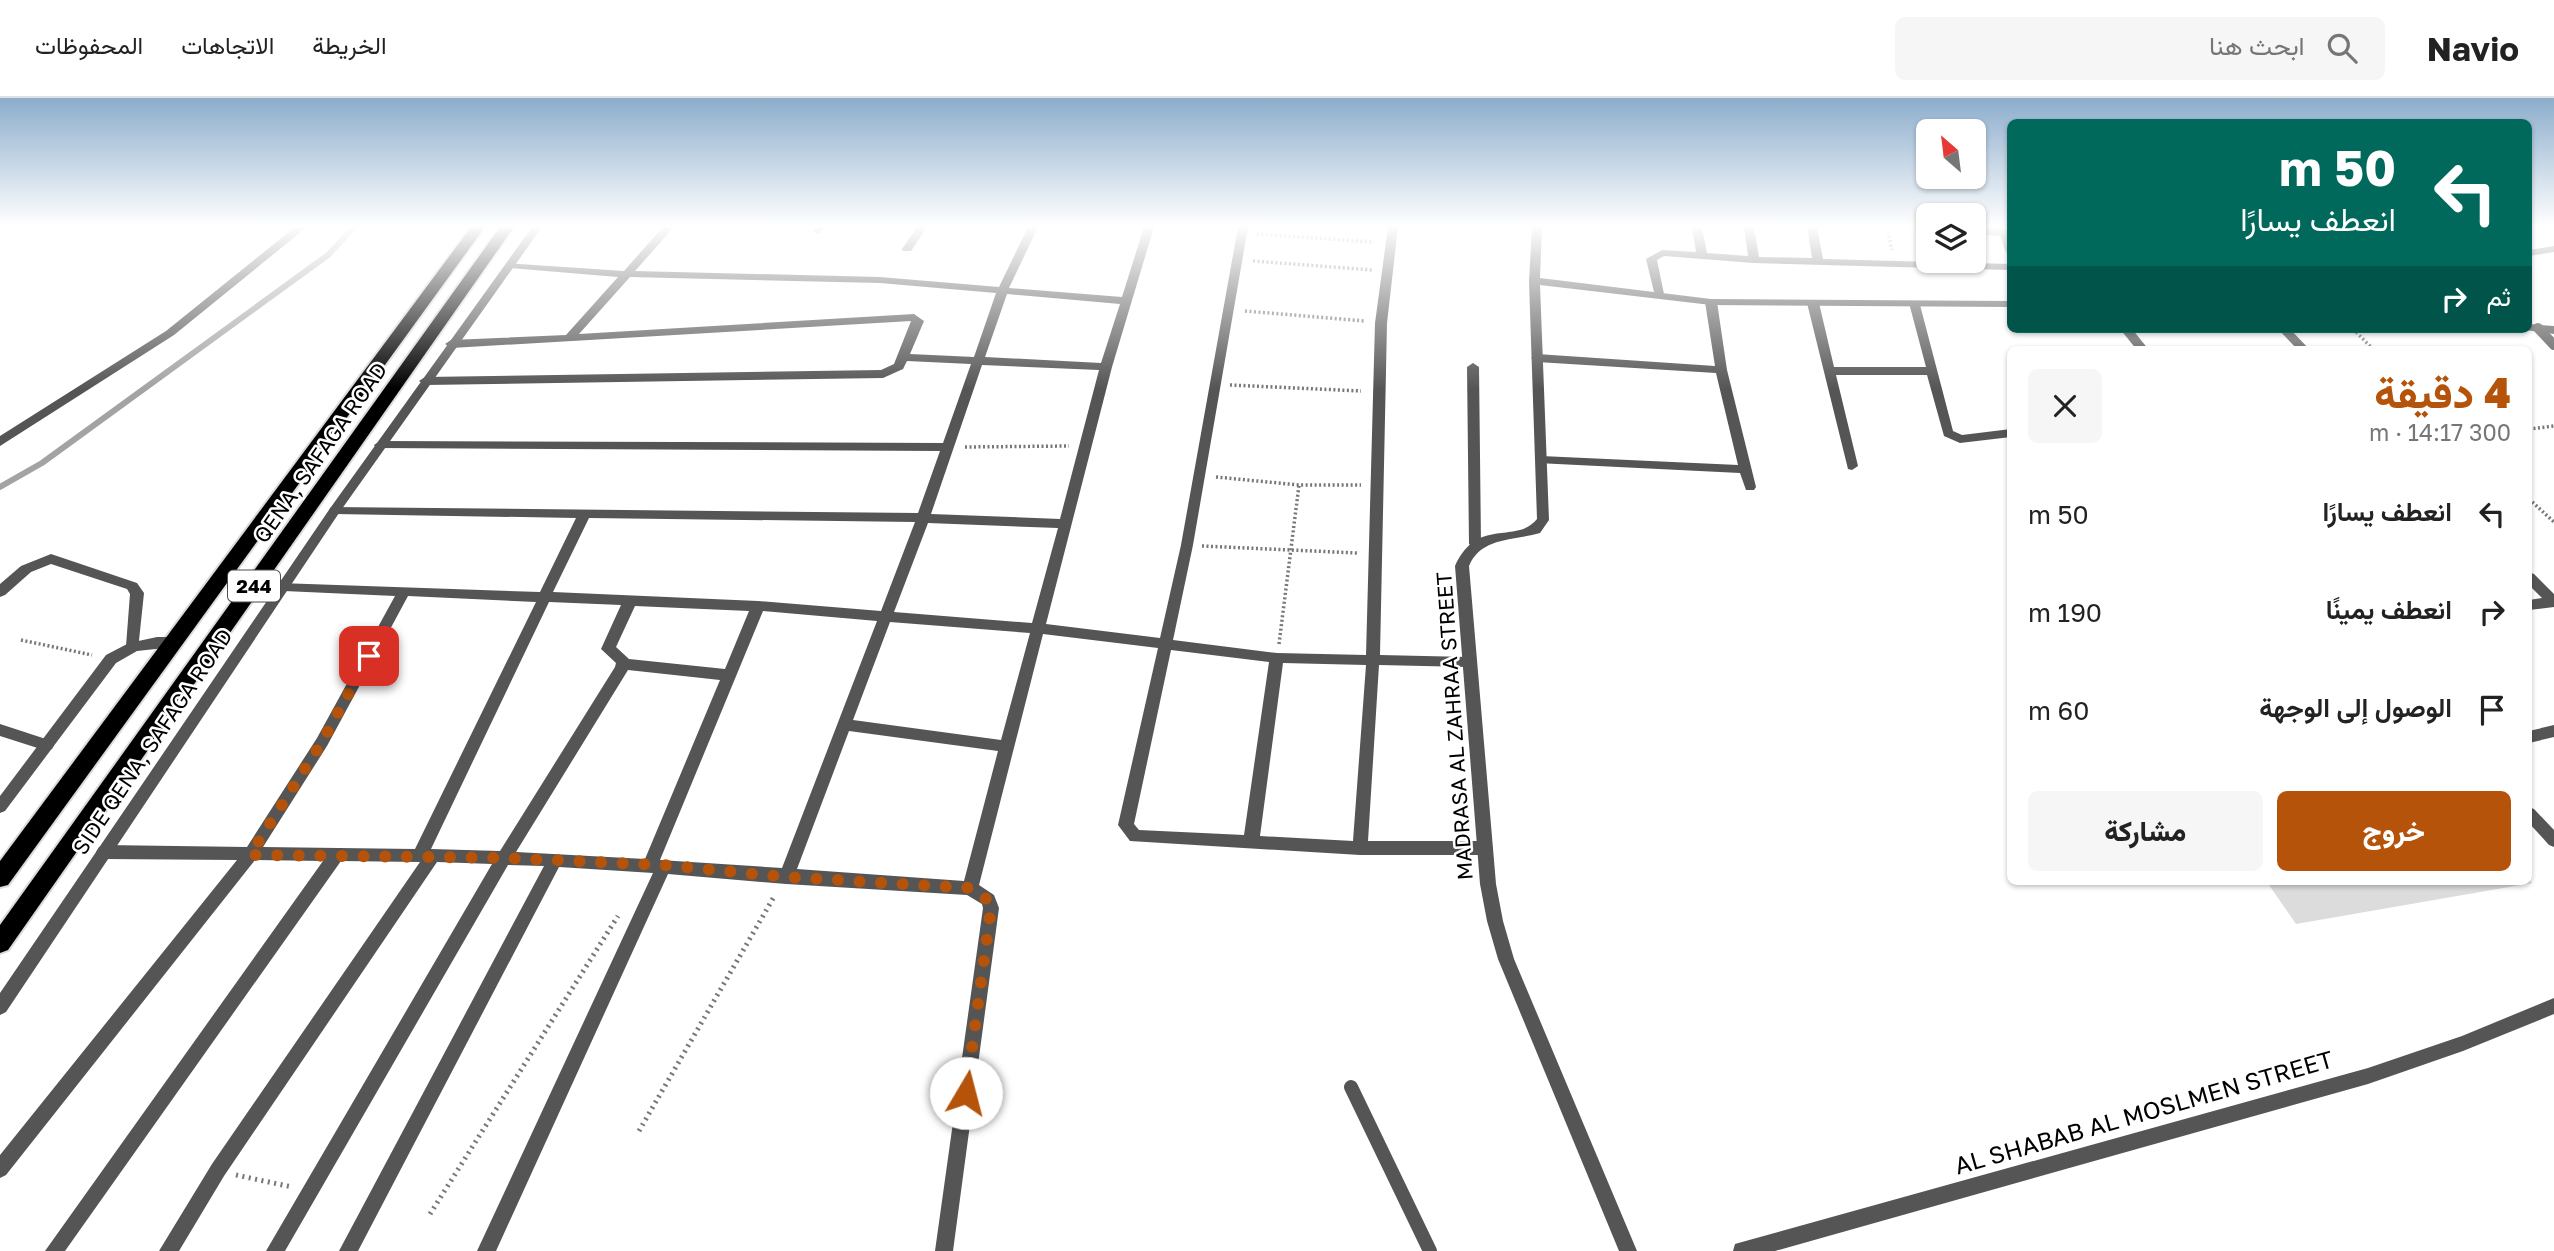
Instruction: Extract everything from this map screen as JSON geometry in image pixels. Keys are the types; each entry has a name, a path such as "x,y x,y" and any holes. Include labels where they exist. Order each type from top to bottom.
{"highway":[{"name":"QENA, SAFAGA ROAD","path":"0,877 439,281"},
{"name":"QENA, SAFAGA ROAD","path":"0,943 469,281"}],"street":[{"path":"0,442 170,333 235,281"},
{"name":"SIDE QENA, SAFAGA ROAD","path":"0,1007 335,510 498,281"},
{"path":"569,338 619,281"},
{"path":"888,281 1126,301"},
{"path":"786,877 923,518 1007,281"},
{"path":"970,888 1036,628 1106,367 1132,281"},
{"path":"1235,281 1187,545 1126,825 1135,836 1360,848 1485,848"},
{"path":"1360,848 1373,658 1381,323 1386,281"},
{"path":"1473,367 1475,544 1527,533 1541,526 1534,281 1711,302 2007,304"},
{"path":"1655,281 1658,294"},
{"path":"1711,302 1721,370 1750,487"},
{"path":"1812,303 1852,466"},
{"path":"1915,303 1930,371 1948,433 1952,437 2007,433"},
{"path":"425,381 883,374 899,366 918,321 914,317 451,344"},
{"path":"2533,328 2554,330"},
{"path":"2288,333 2300,346"},
{"path":"904,357 1106,367"},
{"path":"1537,358 1721,370"},
{"path":"1828,371 1930,371"},
{"path":"380,445 947,447"},
{"path":"1541,460 1744,470"},
{"path":"335,510 923,518 1066,524"},
{"path":"168,1251 218,1170 427,855 541,599 585,513"},
{"name":"MADRASA AL ZAHRAA STREET","path":"1475,544 1466,553 1462,566 1468,662 1492,908 1506,959 1628,1251"},
{"path":"1,591 26,569 51,559 132,586 138,593 133,646"},
{"path":"2532,581 2553,602"},
{"path":"284,586 541,599 758,606 1036,628 1277,658 1468,662"},
{"path":"0,1169 250,855 322,742 404,592"},
{"path":"623,664 623,661 608,649 630,601"},
{"path":"2532,606 2553,602"},
{"path":"486,1251 657,865 758,606"},
{"name":"SIDE QENA, SAFAGA ROAD","path":"0,807 111,659 133,646 147,642 174,642"},
{"path":"1251,843 1277,658"},
{"path":"623,664 729,675"},
{"path":"275,1251 504,858 623,664"},
{"path":"844,725 1005,746"},
{"path":"0,730 47,745"},
{"path":"2532,736 2554,731"},
{"path":"2532,816 2554,840"},
{"path":"104,852 427,855 555,860 970,888 988,900 991,908 944,1251"},
{"path":"54,1251 335,855"},
{"path":"348,1251 555,860"},
{"name":"AL SHABAB AL MOSLMEN STREET","path":"1742,1251 2368,1076 2463,1043 2554,1006"}],"lane":[{"path":"2533,328 2554,345"},
{"path":"1351,1087 1430,1251"}],"path":[{"path":"1230,309 1381,323"},
{"path":"2357,333 2370,346"},
{"path":"1216,384 1380,391"},
{"path":"2532,429 2554,426"},
{"path":"947,447 1086,445"},
{"path":"1198,476 1299,485 1379,485"},
{"path":"1277,658 1293,552 1299,485"},
{"path":"2532,502 2554,522"},
{"path":"1187,545 1293,552 1377,553"},
{"path":"21,640 111,659"},
{"path":"639,1131 786,877"},
{"path":"430,1214 621,911"},
{"path":"218,1170 309,1191"}],"shaded area":[{"path":"2269,885 2520,885 2296,924"}],"waterway":[{"path":"0,487 42,463 293,281"}],"route":[{"path":"369,656 322,742 250,855 420,855 664,865 786,877 970,888 988,900 991,908 966,1093"}]}
